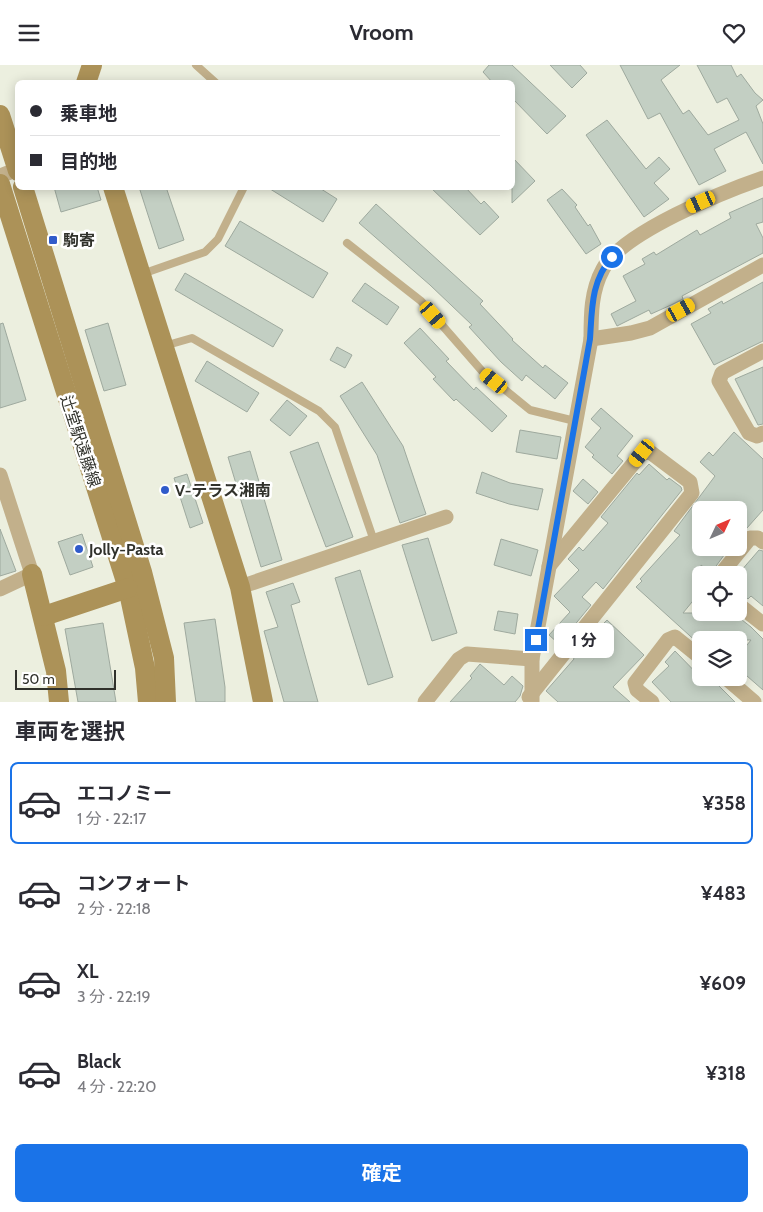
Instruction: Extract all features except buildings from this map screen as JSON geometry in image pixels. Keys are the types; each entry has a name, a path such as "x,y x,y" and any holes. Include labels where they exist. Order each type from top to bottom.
{"street":[{"path":"87,80 92,65"},
{"path":"0,115 15,164"},
{"path":"0,175 15,171"},
{"path":"529,700 532,659 590,339 592,296 603,267 620,248 685,210 734,188 763,178"},
{"name":"辻堂駅遠藤線","path":"0,184 128,588 145,668 148,702"},
{"name":"辻堂駅遠藤線","path":"24,190 142,572 164,658 166,702"},
{"path":"114,190 240,587 264,702"},
{"path":"590,339 631,333 650,327 763,265"},
{"path":"763,351 722,373 720,381 749,433 757,436 763,433"},
{"path":"529,700 692,493 690,483 650,452 642,453 549,566"},
{"path":"0,475 44,616 56,671 59,702"},
{"path":"240,587 446,517"},
{"path":"727,566 750,538 758,538 763,542"},
{"path":"0,589 32,574"},
{"path":"44,616 128,588"},
{"path":"747,611 763,624"},
{"path":"652,702 637,690 635,683 668,640 675,637 692,651"},
{"path":"425,702 459,659 468,654 532,659"},
{"path":"735,686 754,702"}],"lane":[{"path":"196,65 213,80"},
{"path":"141,275 206,252 218,239 242,190"},
{"path":"347,243 421,301 482,371 530,410 575,421"},
{"path":"164,346 192,338 319,411 335,427 374,541"}],"place":[{"name":"駒寄","path":"53,240"},
{"name":"V-テラス湘南","path":"165,490"},
{"name":"Jolly-Pasta","path":"79,549"}],"route":[{"path":"536,640 590,339 592,296 603,267 612,257"}]}
